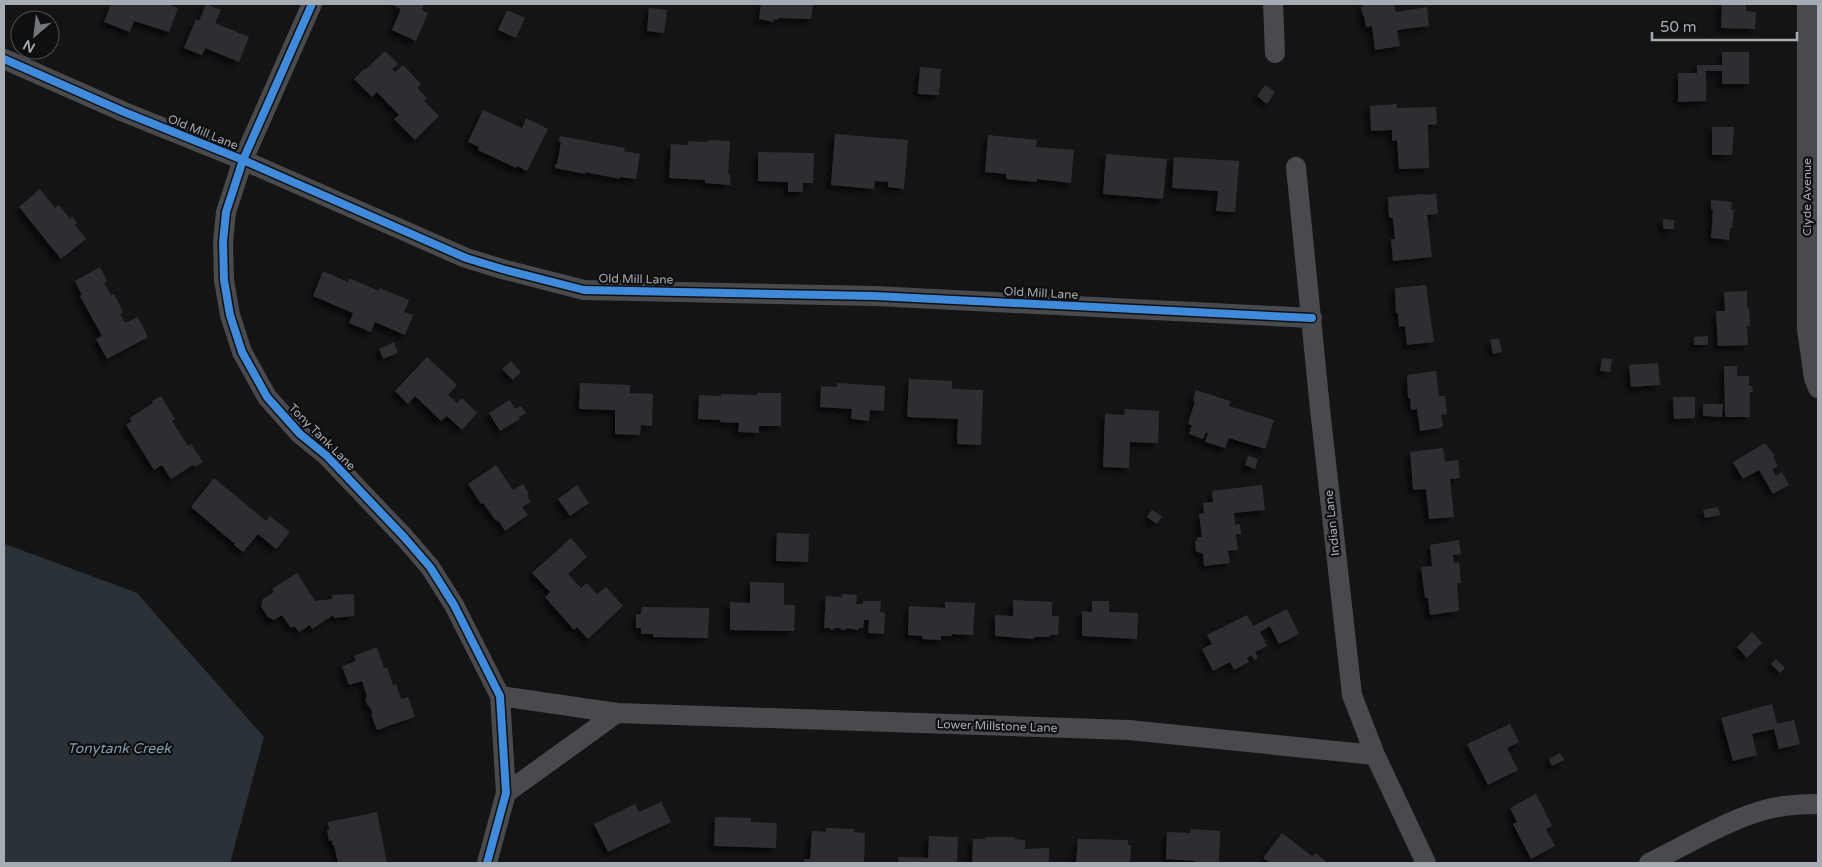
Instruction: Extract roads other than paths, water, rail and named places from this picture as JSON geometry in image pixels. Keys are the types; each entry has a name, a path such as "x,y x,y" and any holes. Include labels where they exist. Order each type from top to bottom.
{"street":[{"name":"Tony Tank Lane","path":"312,4 243,160 226,212 223,242 224,280 230,315 242,352 267,397 300,434 327,456 430,567 454,605 500,696 506,793 487,863"},
{"path":"1273,4 1276,53"},
{"name":"Clyde Avenue","path":"1807,4 1807,329 1814,378 1818,388"},
{"name":"Old Mill Lane","path":"4,59 124,112 243,160 466,258 510,272 584,290 875,296 1312,318"},
{"name":"Indian Lane","path":"1296,167 1321,419 1352,695 1375,755 1426,863"},
{"name":"Lower Millstone Lane","path":"500,696 617,713 1129,730 1375,755"},
{"path":"506,793 617,713"},
{"path":"1649,863 1725,826 1767,809 1797,804 1818,804"}],"water":[{"name":"Tonytank Creek","path":"4,540 5,544 137,593 264,737 230,863 4,863"}]}
